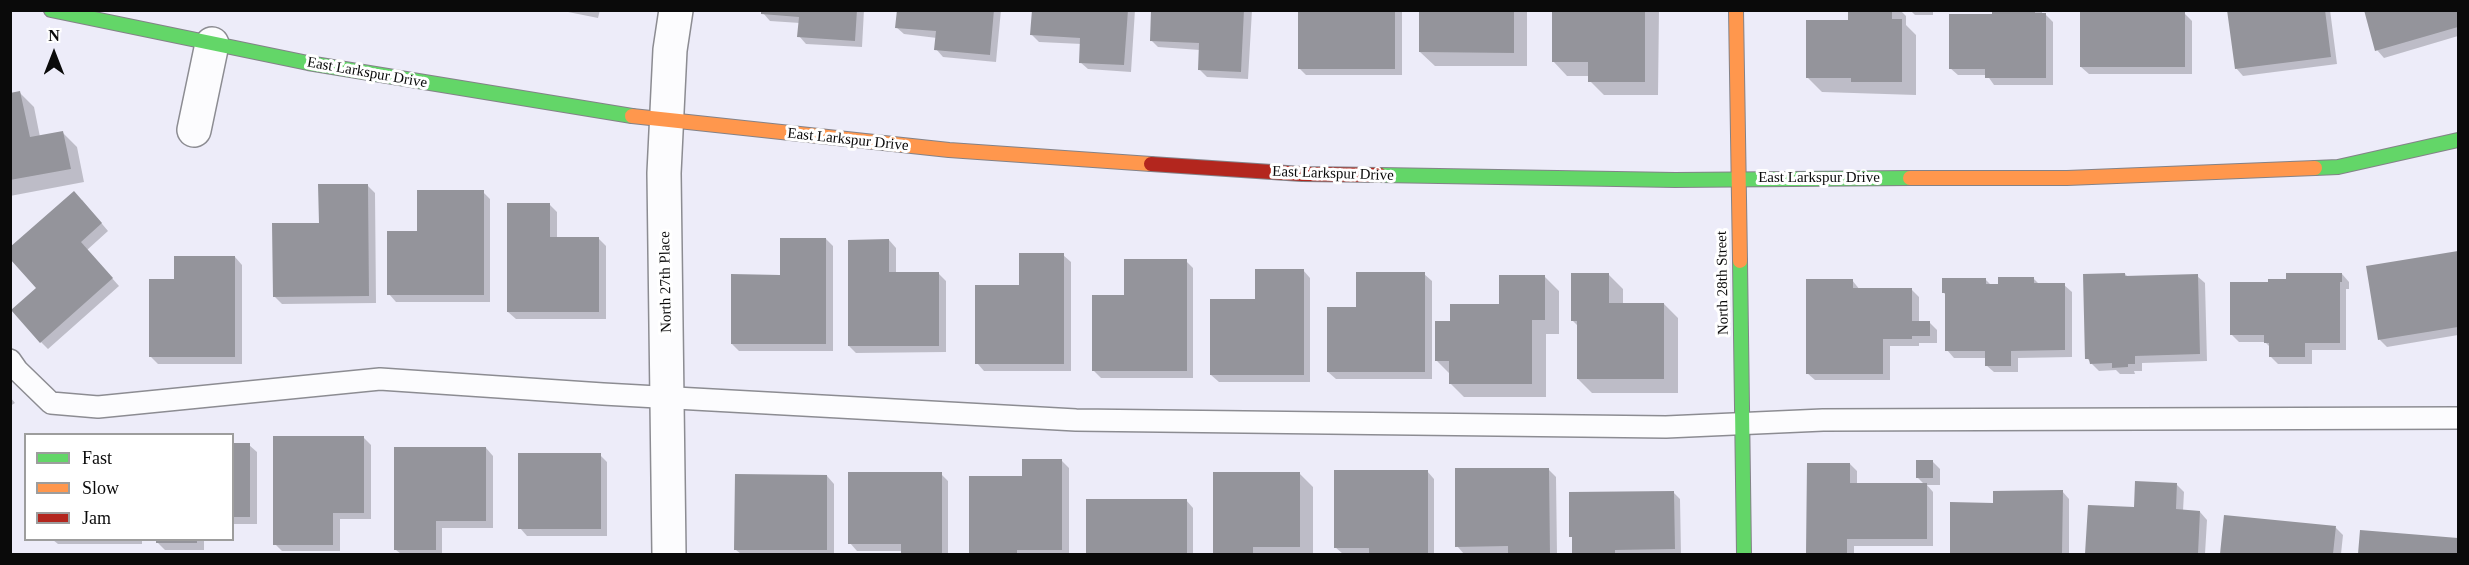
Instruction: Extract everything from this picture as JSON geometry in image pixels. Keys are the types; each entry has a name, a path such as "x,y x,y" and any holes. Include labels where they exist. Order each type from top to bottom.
{"street":[{"name":"East Larkspur Drive","path":"51,10 212,45 608,113 949,150 1302,174 1482,178 1738,179 2067,178 2247,173 2338,167 2458,140"},
{"name":"North 27th Place","path":"669,555 669,397 664,173 670,50 676,10"},
{"name":"North 28th Street","path":"1736,10 1744,555"},
{"path":"194,130 212,45"}],"lane":[{"path":"10,360 17,370 51,403 98,407 380,379 1076,420 1666,428 1823,420 2458,418"}],"building":[{"path":"761,10 857,10 855,41 797,37 799,17 761,14"},
{"path":"897,10 994,10 990,55 934,50 936,31 895,28"},
{"path":"1032,10 1128,10 1124,65 1079,63 1080,38 1030,35"},
{"path":"1151,10 1244,10 1241,72 1198,70 1199,43 1150,41"},
{"path":"1298,10 1395,10 1395,69 1298,69"},
{"path":"1419,10 1514,10 1514,53 1419,52"},
{"path":"1552,10 1645,10 1645,82 1588,82 1588,62 1552,62"},
{"path":"1848,10 1892,10 1892,19 1902,19 1902,82 1851,82 1851,78 1806,78 1806,20 1848,20"},
{"path":"1992,10 2035,10 2035,13 2046,13 2046,78 1985,78 1985,69 1949,69 1949,14 1992,14"},
{"path":"2227,10 2325,10 2331,57 2235,69"},
{"path":"2364,10 2458,10 2458,27 2375,51"},
{"path":"2080,12 2185,12 2185,67 2080,67"},
{"path":"20,91 30,137 63,131 71,169 10,180 10,93"},
{"path":"318,184 368,184 369,296 273,297 272,223 319,223"},
{"path":"417,190 484,190 484,295 387,295 387,231 417,231"},
{"path":"74,191 102,223 81,242 113,278 40,343 11,310 36,288 10,259 10,247"},
{"path":"507,203 550,203 550,237 599,237 599,312 507,312"},
{"path":"780,238 826,238 826,344 731,344 731,274 780,275"},
{"path":"889,239 889,272 939,272 939,346 848,346 848,240"},
{"path":"2458,251 2458,327 2378,340 2366,266"},
{"path":"1019,253 1064,253 1064,364 975,364 975,285 1019,285"},
{"path":"174,256 235,256 235,357 149,357 149,279 174,279"},
{"path":"1124,259 1187,259 1187,371 1092,371 1092,295 1124,295"},
{"path":"1255,269 1304,269 1304,375 1210,375 1210,299 1255,299"},
{"path":"1356,272 1425,272 1425,372 1327,372 1327,307 1356,307"},
{"path":"1571,273 1609,273 1609,303 1664,303 1664,379 1577,379 1577,321 1571,321"},
{"path":"2125,273 2125,276 2198,274 2200,354 2135,356 2135,364 2112,368 2112,363 2090,364 2089,359 2085,359 2083,274"},
{"path":"2286,273 2342,273 2340,343 2305,343 2305,357 2269,357 2269,343 2264,343 2264,335 2230,335 2230,282 2268,282 2268,279 2286,279"},
{"path":"1499,275 1545,275 1545,320 1532,320 1532,384 1449,384 1449,361 1435,361 1435,321 1450,321 1450,304 1499,304"},
{"path":"1998,277 2034,277 2034,283 2065,283 2065,350 2011,351 2011,366 1985,366 1985,351 1945,351 1945,293 1942,293 1942,278 1986,278 1986,284 1998,284"},
{"path":"1806,279 1853,279 1853,288 1912,288 1912,321 1930,321 1930,336 1912,336 1912,339 1883,339 1883,374 1806,374"},
{"path":"273,436 364,436 364,513 333,513 333,545 273,545"},
{"path":"234,443 250,443 250,517 234,517"},
{"path":"394,447 486,447 486,521 436,521 436,550 394,550"},
{"path":"518,453 601,453 601,529 518,529"},
{"path":"1022,459 1062,459 1062,550 1017,550 1017,554 969,554 969,476 1022,476"},
{"path":"1916,460 1933,460 1933,478 1916,478"},
{"path":"1807,463 1850,463 1850,483 1927,483 1927,539 1847,539 1847,554 1806,554"},
{"path":"1455,468 1549,468 1550,554 1508,554 1508,546 1455,547"},
{"path":"1334,470 1428,470 1428,554 1369,554 1369,548 1334,548"},
{"path":"848,472 942,472 942,554 901,554 901,544 848,544"},
{"path":"1213,472 1300,472 1300,547 1253,547 1253,554 1213,554"},
{"path":"735,474 827,475 827,550 734,550"},
{"path":"2135,481 2177,483 2176,509 2200,511 2198,554 2085,554 2088,505 2134,507"},
{"path":"2063,490 2062,554 1950,554 1950,502 1993,503 1993,491"},
{"path":"1674,491 1675,549 1615,550 1615,554 1572,554 1572,537 1569,537 1569,492"},
{"path":"1086,499 1187,499 1187,554 1086,554"},
{"path":"2224,515 2336,526 2333,554 2220,554"},
{"path":"2360,530 2458,538 2458,554 2358,554"},
{"path":"156,541 197,541 197,543 156,543"}],"traffic: fast":[{"path":"51,10 308,63 632,116"},
{"path":"2315,168 2338,167 2458,140"},
{"path":"1380,175 1675,180 1910,178"},
{"path":"1740,261 1744,554"}],"traffic: slow":[{"path":"1736,10 1740,261"},
{"path":"632,116 949,150 1151,164"},
{"path":"1910,178 2067,178 2315,168"}],"traffic: jam":[{"path":"1151,164 1302,174 1380,175"}]}
